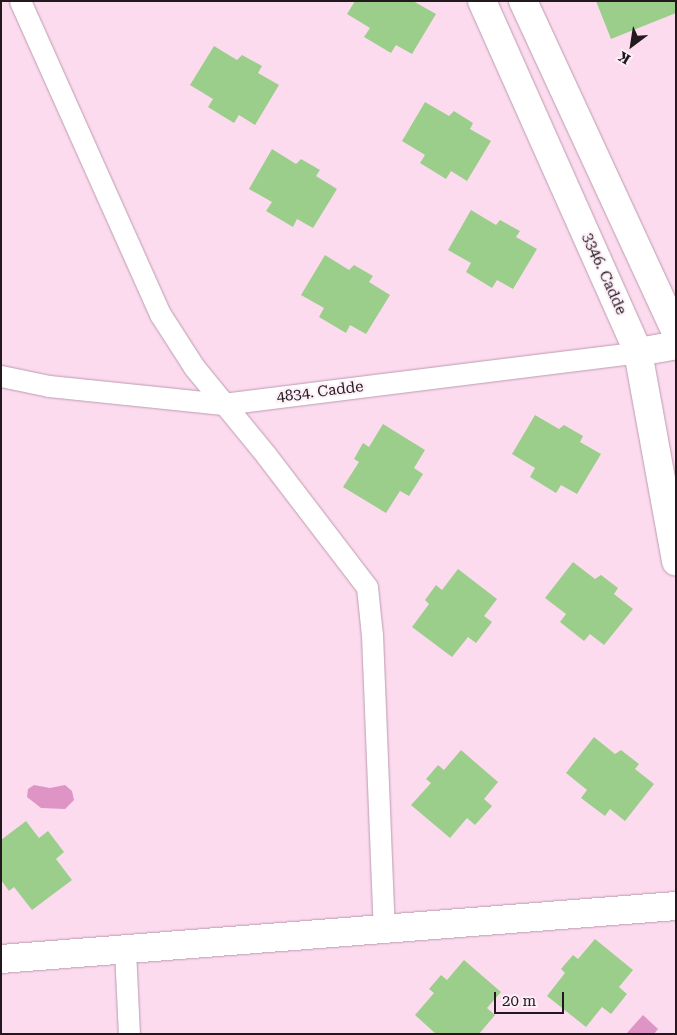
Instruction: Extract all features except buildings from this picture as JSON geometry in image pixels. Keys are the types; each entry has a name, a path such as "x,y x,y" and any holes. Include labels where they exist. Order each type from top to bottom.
{"street":[{"path":"20,1 160,314 194,368 266,454 367,587 372,635 384,931"},
{"name":"3346. Cadde","path":"482,1 638,352 676,562"},
{"path":"523,1 676,332"},
{"path":"638,352 676,345"},
{"name":"4834. Cadde","path":"1,376 49,386 223,404 638,352"},
{"path":"1,959 384,931 676,906"},
{"path":"125,950 130,1034"}],"shaded area":[{"path":"34,785 50,788 65,785 72,791 74,800 65,809 41,808 27,797 28,789"},
{"path":"643,1015 658,1029 654,1034 626,1034"}]}
